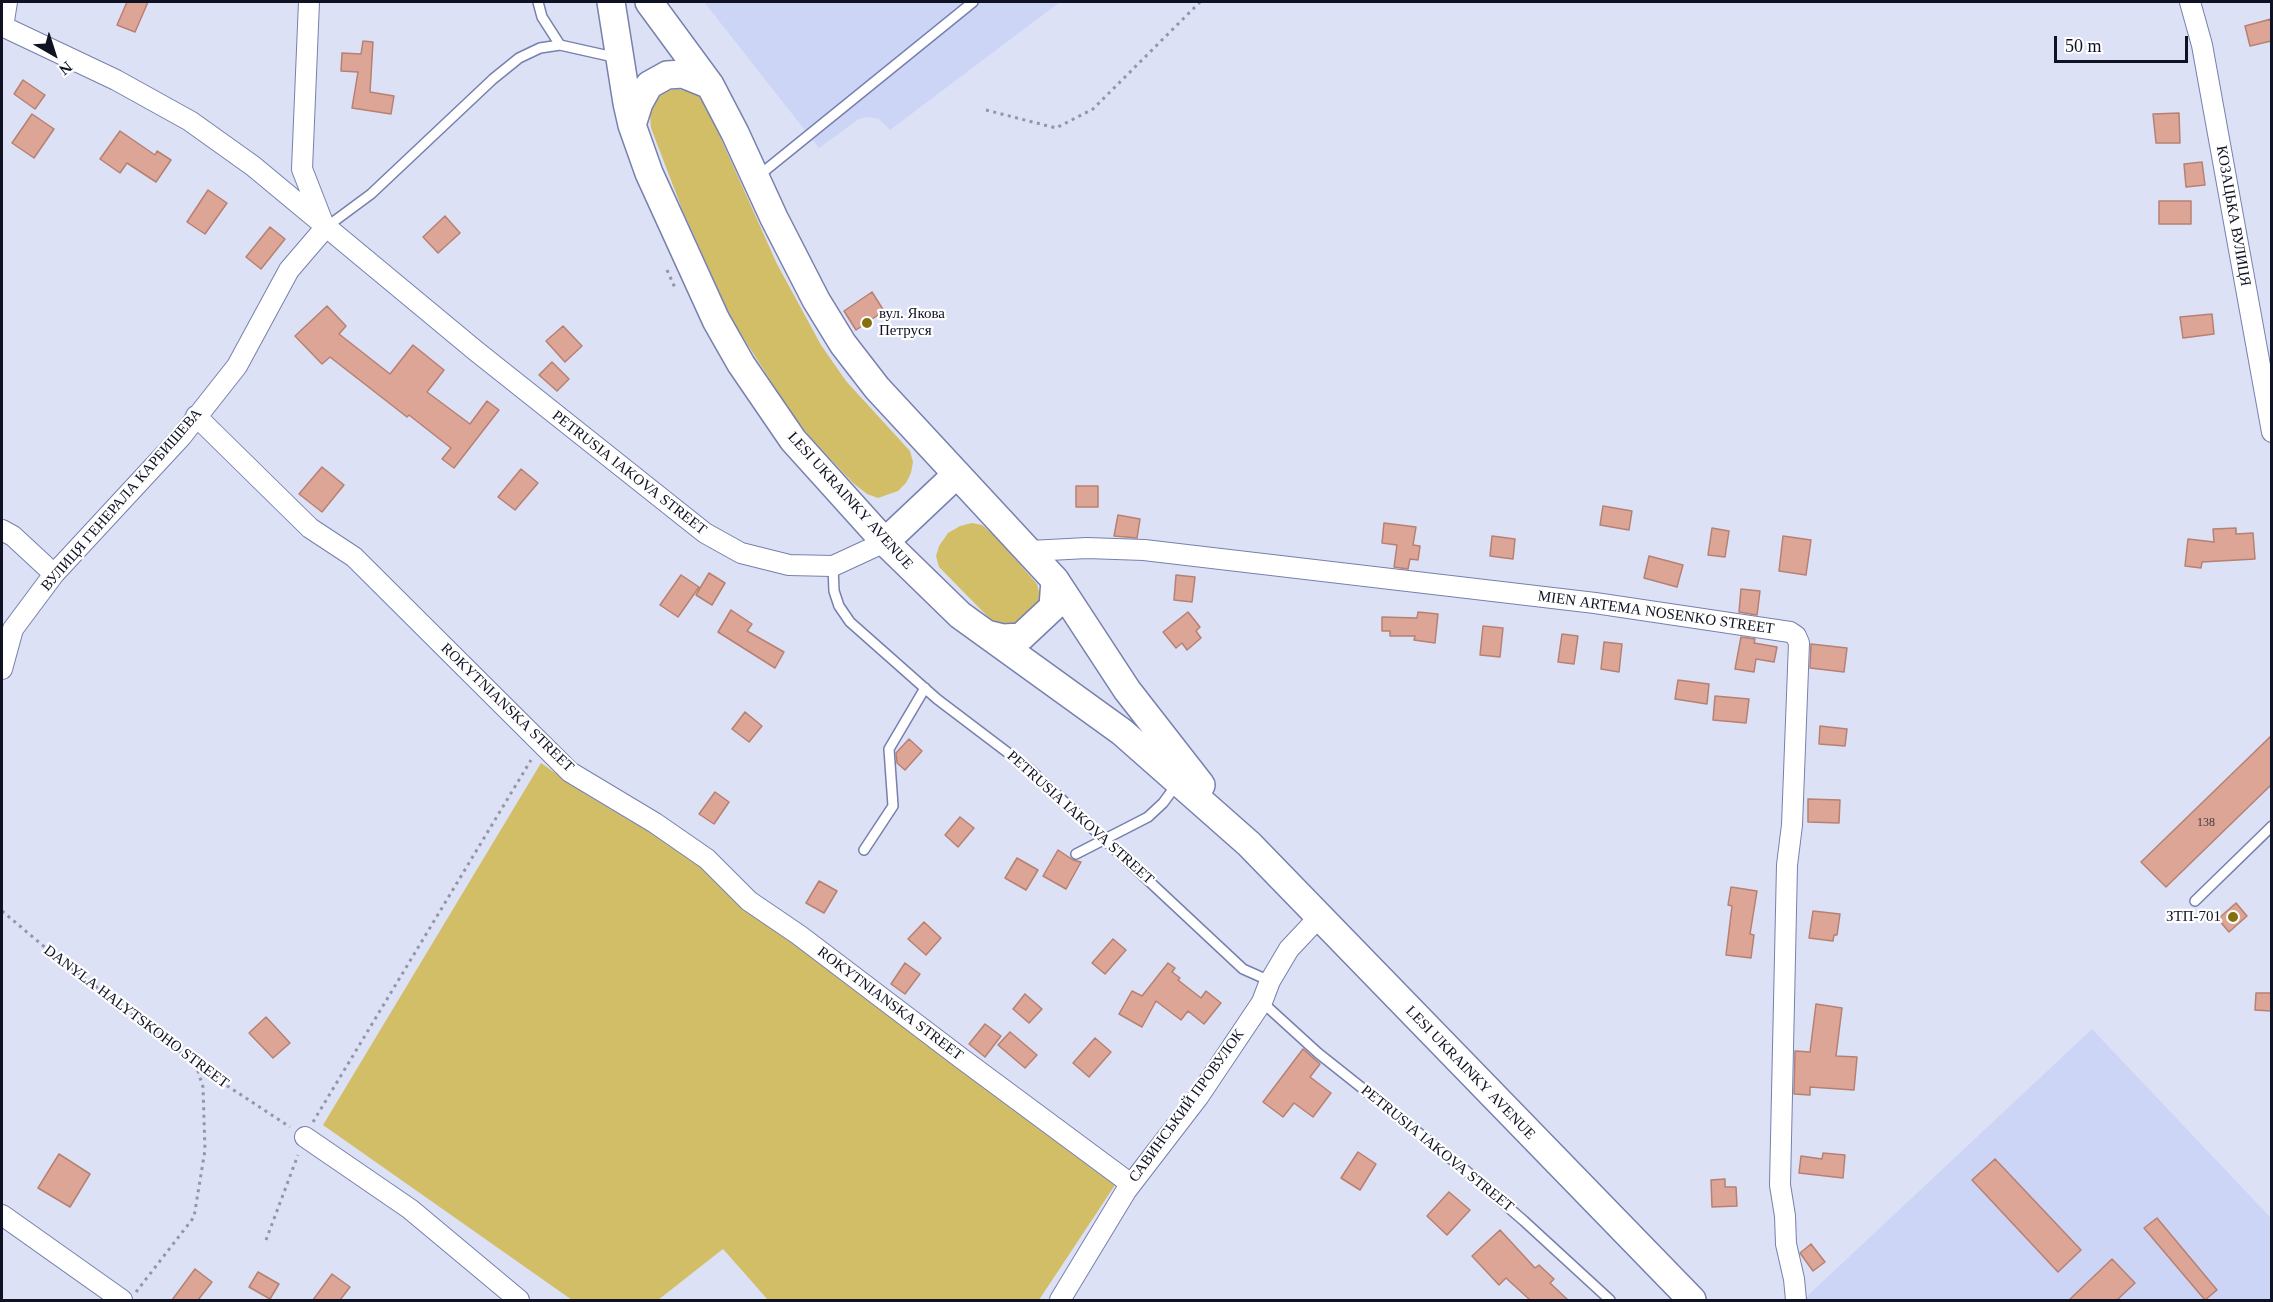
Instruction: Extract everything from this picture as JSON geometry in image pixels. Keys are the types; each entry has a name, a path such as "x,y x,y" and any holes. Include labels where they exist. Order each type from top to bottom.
{"street":[{"path":"2,26 7,2"},
{"path":"309,2 302,170 325,228"},
{"name":"LESI UKRAINKY AVENUE","path":"611,2 632,125 649,173 704,296 741,364 793,440 885,543 926,583 982,632 1104,717 1249,844 1688,1299"},
{"name":"LESI UKRAINKY AVENUE","path":"649,2 710,85 816,300 843,344 877,388 1055,580 1133,698 1249,844"},
{"name":"КОЗАЦЬКА ВУЛИЦЯ","path":"2190,2 2202,45 2271,432"},
{"name":"PETRUSIA IAKOVA STREET","path":"2,26 116,80 190,121 253,166 325,228 705,533 741,553 789,565 832,566"},
{"path":"632,125 639,103 649,85 667,75 682,74 710,85"},
{"name":"ВУЛИЦЯ ГЕНЕРАЛА КАРБИШЕВА","path":"2,669 13,629 54,574 181,437 237,366 289,270 325,228"},
{"name":"ROKYTNIANSKA STREET","path":"196,416 310,528 354,557 570,772 655,823 707,859 749,901 799,934 1131,1184"},
{"path":"832,566 885,543 957,474"},
{"path":"2,530 13,536 54,574"},
{"name":"MIEN ARTEMA NOSENKO STREET","path":"1030,551 1087,548 1144,550 1595,603 1790,632 1796,636 1799,643 1792,825 1787,865 1780,1185 1785,1216 1786,1244 1796,1300"},
{"path":"982,632 1003,638 1021,637 1053,607 1055,580"},
{"name":"САВИНСЬКИЙ ПРОВУЛОК","path":"1060,1300 1131,1184 1198,1096 1262,1002 1270,981 1289,949 1320,916"},
{"path":"305,1137 410,1209 519,1300"},
{"path":"2,1215 129,1296"}],"lane":[{"path":"538,2 542,17 560,45"},
{"path":"756,178 973,2"},
{"path":"325,228 371,194 493,79 519,58 540,48 560,45 620,58"},
{"name":"PETRUSIA IAKOVA STREET","path":"832,566 834,591 839,606 850,622 925,688 1028,768 1243,969 1270,981"},
{"path":"864,850 893,806 889,750 925,688"},
{"path":"1076,854 1148,817 1163,803 1179,782"},
{"path":"2194,901 2271,826"},
{"name":"PETRUSIA IAKOVA STREET","path":"1262,1002 1318,1053 1464,1169 1610,1300"}],"path":[{"path":"986,110 1056,128 1093,109 1200,2"},
{"path":"266,1240 305,1137 541,744"},
{"name":"DANYLA HALYTSKOHO STREET","path":"2,911 60,960 154,1030 197,1066 305,1137"},
{"path":"129,1296 194,1217 205,1150 203,1087 197,1066"}],"shaded area":[{"path":"704,2 1060,2 890,130 879,119 869,117 859,119 819,148"},
{"path":"679,89 696,94 705,103 777,264 821,345 846,381 910,451 913,462 911,473 906,483 898,491 878,498 867,494 853,483 809,436 788,408 732,320 682,209 651,128 650,116 653,105 660,96 670,90"},
{"path":"972,523 982,525 994,535 1037,584 1042,603 1026,627 994,623 939,567 936,556 939,546 948,533 960,526"},
{"path":"541,763 587,795 705,865 753,914 1119,1179 1039,1300 768,1300 723,1249 658,1300 572,1300 323,1125"},
{"path":"2092,1029 2271,1218 2271,1300 1803,1300"}],"building":[{"path":"127,2 148,2 135,32 117,25"},
{"path":"2271,19 2271,41 2250,46 2245,26"},
{"path":"363,41 373,42 370,92 394,96 391,114 352,108 358,72 341,71 342,53 361,54"},
{"path":"23,80 45,95 35,109 14,94"},
{"path":"2179,113 2180,143 2156,143 2153,114"},
{"path":"32,114 54,129 34,158 12,143"},
{"path":"120,131 155,155 157,151 171,160 156,182 127,163 120,173 100,159"},
{"path":"2202,162 2205,185 2186,187 2184,164"},
{"path":"208,190 227,203 205,234 187,222"},
{"path":"2159,201 2191,201 2191,224 2159,224"},
{"path":"445,216 460,233 438,253 423,237"},
{"path":"270,227 285,239 261,269 246,257"},
{"path":"872,292 884,311 856,330 844,311"},
{"path":"327,306 346,326 339,334 390,374 413,345 444,370 427,392 470,424 487,401 499,410 454,468 442,459 451,448 330,357 322,364 295,336"},
{"path":"2212,314 2214,334 2183,338 2180,317"},
{"path":"563,326 582,346 565,362 546,341"},
{"path":"552,362 569,379 557,391 539,375"},
{"path":"322,467 344,485 322,512 299,494"},
{"path":"521,469 538,483 515,510 498,497"},
{"path":"1076,486 1098,486 1098,507 1076,507"},
{"path":"1603,506 1632,511 1629,530 1600,525"},
{"path":"1118,515 1140,519 1137,538 1114,536"},
{"path":"1384,523 1416,527 1413,545 1420,546 1418,560 1410,559 1408,569 1394,567 1397,545 1382,543"},
{"path":"1712,528 1729,531 1725,557 1708,555"},
{"path":"2236,528 2236,534 2253,533 2255,559 2202,562 2201,568 2185,566 2188,539 2214,542 2213,529"},
{"path":"1492,536 1515,539 1513,559 1490,556"},
{"path":"1783,536 1811,540 1806,575 1779,571"},
{"path":"1649,556 1683,565 1677,587 1644,578"},
{"path":"709,573 725,583 712,605 696,595"},
{"path":"681,575 699,587 678,617 660,605"},
{"path":"1176,575 1195,577 1192,602 1174,600"},
{"path":"1741,589 1760,591 1757,615 1739,612"},
{"path":"731,610 752,624 747,631 784,652 775,668 718,632"},
{"path":"1188,612 1200,627 1196,631 1201,638 1187,650 1182,643 1176,648 1163,632"},
{"path":"1418,612 1438,614 1435,643 1414,640 1415,636 1390,636 1390,631 1382,631 1382,617 1417,618"},
{"path":"1483,626 1503,628 1500,657 1480,655"},
{"path":"1562,634 1578,636 1574,664 1558,662"},
{"path":"1741,637 1755,639 1754,643 1777,647 1774,662 1756,659 1754,672 1735,669"},
{"path":"1604,642 1622,644 1619,672 1601,669"},
{"path":"1811,644 1847,648 1844,672 1810,668"},
{"path":"1678,680 1709,684 1707,704 1675,699"},
{"path":"1715,696 1749,699 1746,723 1713,720"},
{"path":"745,712 762,726 749,742 732,729"},
{"path":"1820,726 1847,729 1845,746 1819,744"},
{"path":"2271,736 2271,785 2166,887 2141,862"},
{"path":"909,739 922,751 905,770 897,763 896,753"},
{"path":"715,792 729,802 714,824 699,814"},
{"path":"1808,799 1840,800 1839,823 1808,822"},
{"path":"960,817 974,828 958,847 945,835"},
{"path":"1058,850 1073,860 1081,862 1066,889 1043,876"},
{"path":"1017,858 1038,870 1026,890 1005,878"},
{"path":"819,881 837,891 824,913 806,903"},
{"path":"1731,887 1757,891 1750,934 1754,935 1751,958 1726,955 1732,906 1728,905"},
{"name":"ЗТП-701","path":"2236,903 2247,916 2229,932 2218,919"},
{"path":"1813,911 1840,914 1837,935 1834,935 1833,941 1809,938"},
{"path":"924,922 941,938 926,955 908,939"},
{"path":"1113,939 1126,950 1105,974 1092,963"},
{"path":"905,963 920,974 905,994 891,984"},
{"path":"1168,963 1175,968 1172,972 1180,978 1178,980 1201,998 1206,991 1221,1003 1204,1024 1188,1011 1181,1020 1156,1001 1142,1027 1119,1014 1132,991 1142,996"},
{"path":"2256,993 2271,993 2271,1011 2255,1010"},
{"path":"1025,994 1042,1009 1029,1023 1013,1009"},
{"path":"1816,1004 1842,1008 1836,1056 1857,1057 1854,1090 1810,1087 1810,1095 1794,1094 1795,1051 1810,1052"},
{"path":"266,1017 290,1043 273,1058 249,1033"},
{"path":"985,1024 1001,1036 985,1057 969,1044"},
{"path":"1010,1032 1037,1055 1025,1068 998,1045"},
{"path":"1095,1038 1111,1052 1089,1077 1073,1063"},
{"path":"1303,1049 1320,1064 1310,1077 1331,1093 1313,1117 1294,1103 1283,1117 1263,1102"},
{"path":"1358,1152 1376,1164 1360,1190 1341,1178"},
{"path":"1823,1153 1845,1155 1843,1178 1799,1173 1801,1156 1822,1159"},
{"path":"59,1154 90,1174 70,1207 38,1188"},
{"path":"1995,1159 2081,1250 2058,1272 1972,1180"},
{"path":"1725,1179 1725,1187 1736,1187 1737,1206 1712,1207 1711,1180"},
{"path":"1449,1192 1470,1210 1447,1235 1427,1216"},
{"path":"2157,1218 2217,1290 2205,1300 2144,1228"},
{"path":"1500,1230 1535,1268 1539,1265 1554,1279 1550,1283 1568,1300 1530,1300 1506,1278 1499,1285 1472,1256"},
{"path":"1811,1244 1825,1262 1813,1271 1800,1253"},
{"path":"2112,1259 2135,1283 2117,1300 2069,1300"},
{"path":"195,1269 212,1282 198,1300 172,1300"},
{"path":"258,1272 279,1284 270,1299 249,1287"},
{"path":"332,1274 350,1287 340,1300 313,1300"}],"place":[{"name":"вул. Якова Петруся","path":"867,323"},
{"name":"ЗТП-701","path":"2233,917"}]}
